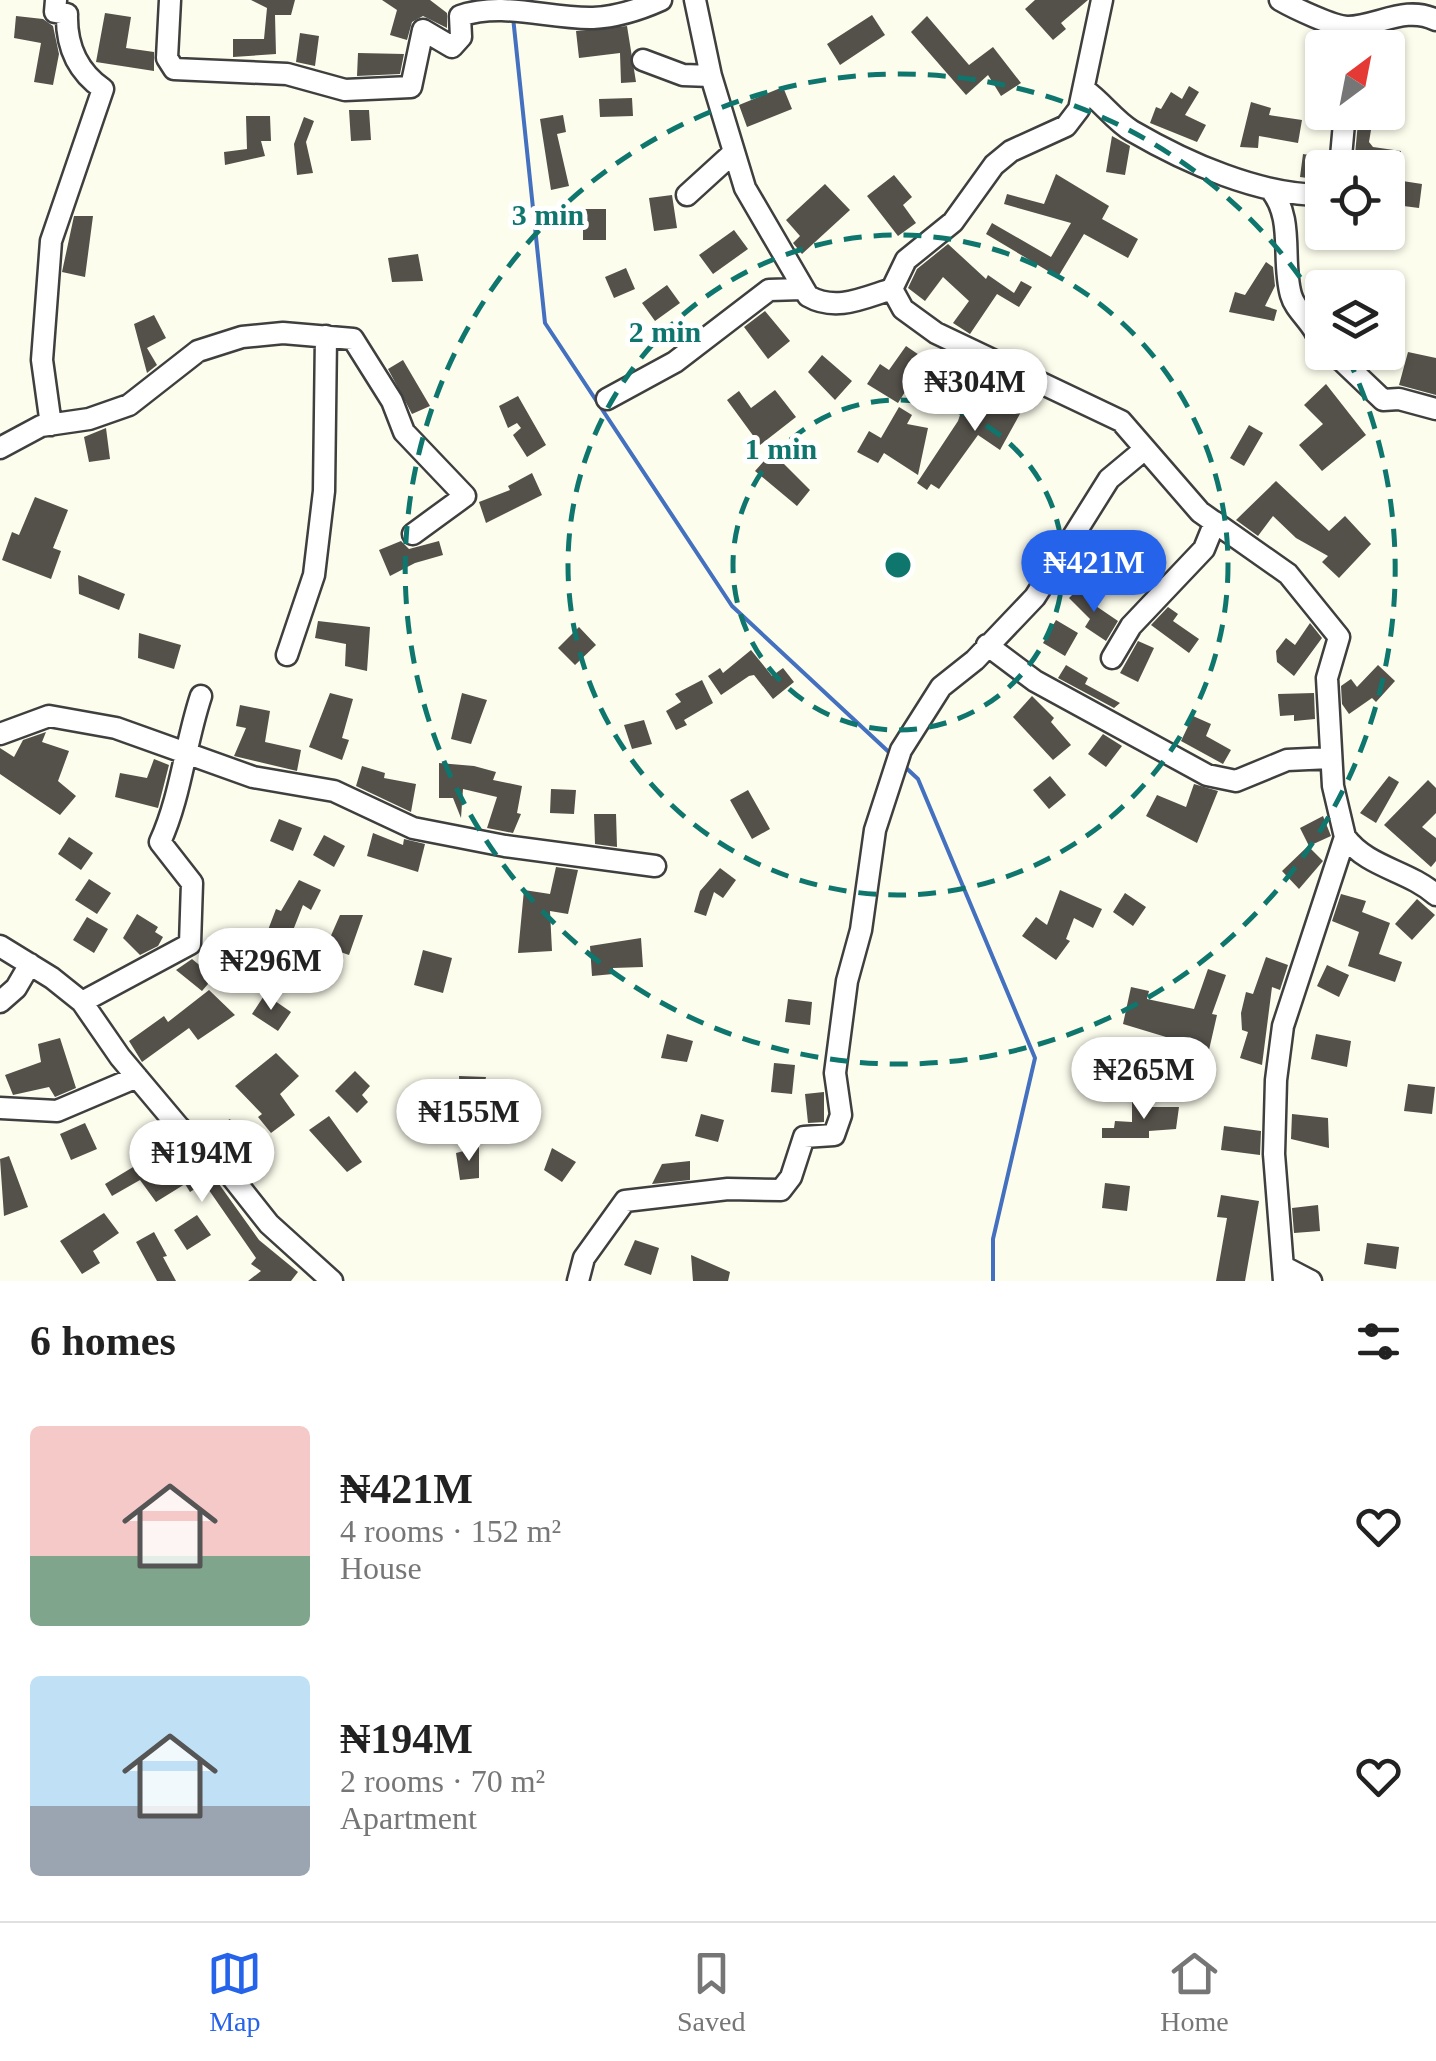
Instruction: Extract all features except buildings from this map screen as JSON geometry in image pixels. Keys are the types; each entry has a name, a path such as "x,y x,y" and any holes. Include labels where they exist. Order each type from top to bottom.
{"street":[{"path":"50,424 42,388 42,360 50,242 103,89 88,80 66,42 67,14 56,12 56,0"},
{"path":"170,0 166,58 174,69 287,74 345,90 411,87 423,30 452,47 462,37 460,16 473,12 524,10 596,18 661,0"},
{"path":"695,0 732,154 745,188 770,224 802,289 820,303 841,304 892,288 906,260 953,222 994,164 1012,150 1066,126 1085,90 1102,0"},
{"path":"1280,0 1346,28 1393,16 1426,16 1436,20"},
{"path":"643,60 683,74 712,76"},
{"path":"1085,90 1128,129"},
{"path":"1073,116 1128,129 1270,190 1305,193"},
{"path":"687,194 732,154"},
{"path":"1270,190 1282,203 1292,300 1305,314"},
{"path":"892,288 903,308 936,333 1121,421 1200,512 1288,574 1339,637 1327,678 1330,758 1345,836 1283,1026 1274,1154 1284,1274 1310,1281"},
{"path":"607,400 675,362 768,290 802,289"},
{"path":"0,448 50,424 89,419 129,405 198,350 242,337 282,333 353,339 392,401 404,432 465,496 413,534"},
{"path":"286,655 314,575 322,508 326,336"},
{"path":"1352,370 1383,400 1436,409"},
{"path":"578,1281 584,1258 625,1201 728,1189 781,1190 791,1178 804,1137 834,1135 840,1115 835,1073 847,981 885,791 900,750 941,687 988,646 1034,597 1109,479 1145,448"},
{"path":"1112,658 1131,626 1204,549 1215,522"},
{"path":"988,646 1035,681 1208,774 1236,781 1287,760 1330,758"},
{"path":"82,1002 190,944 192,883 160,842 172,815 183,751 201,696"},
{"path":"0,734 49,716 116,728 253,778 334,791 412,828 504,846 656,866"},
{"path":"1345,836 1368,860 1418,878 1436,895"},
{"path":"0,946 82,1002 137,1077 320,1277"},
{"path":"0,1002 16,988 30,964"},
{"path":"0,1108 57,1112 137,1077"}],"waterway":[{"path":"513,17 545,323 732,606 892,755"},
{"path":"903,765 918,779 1035,1058 993,1239 993,1281"}]}
